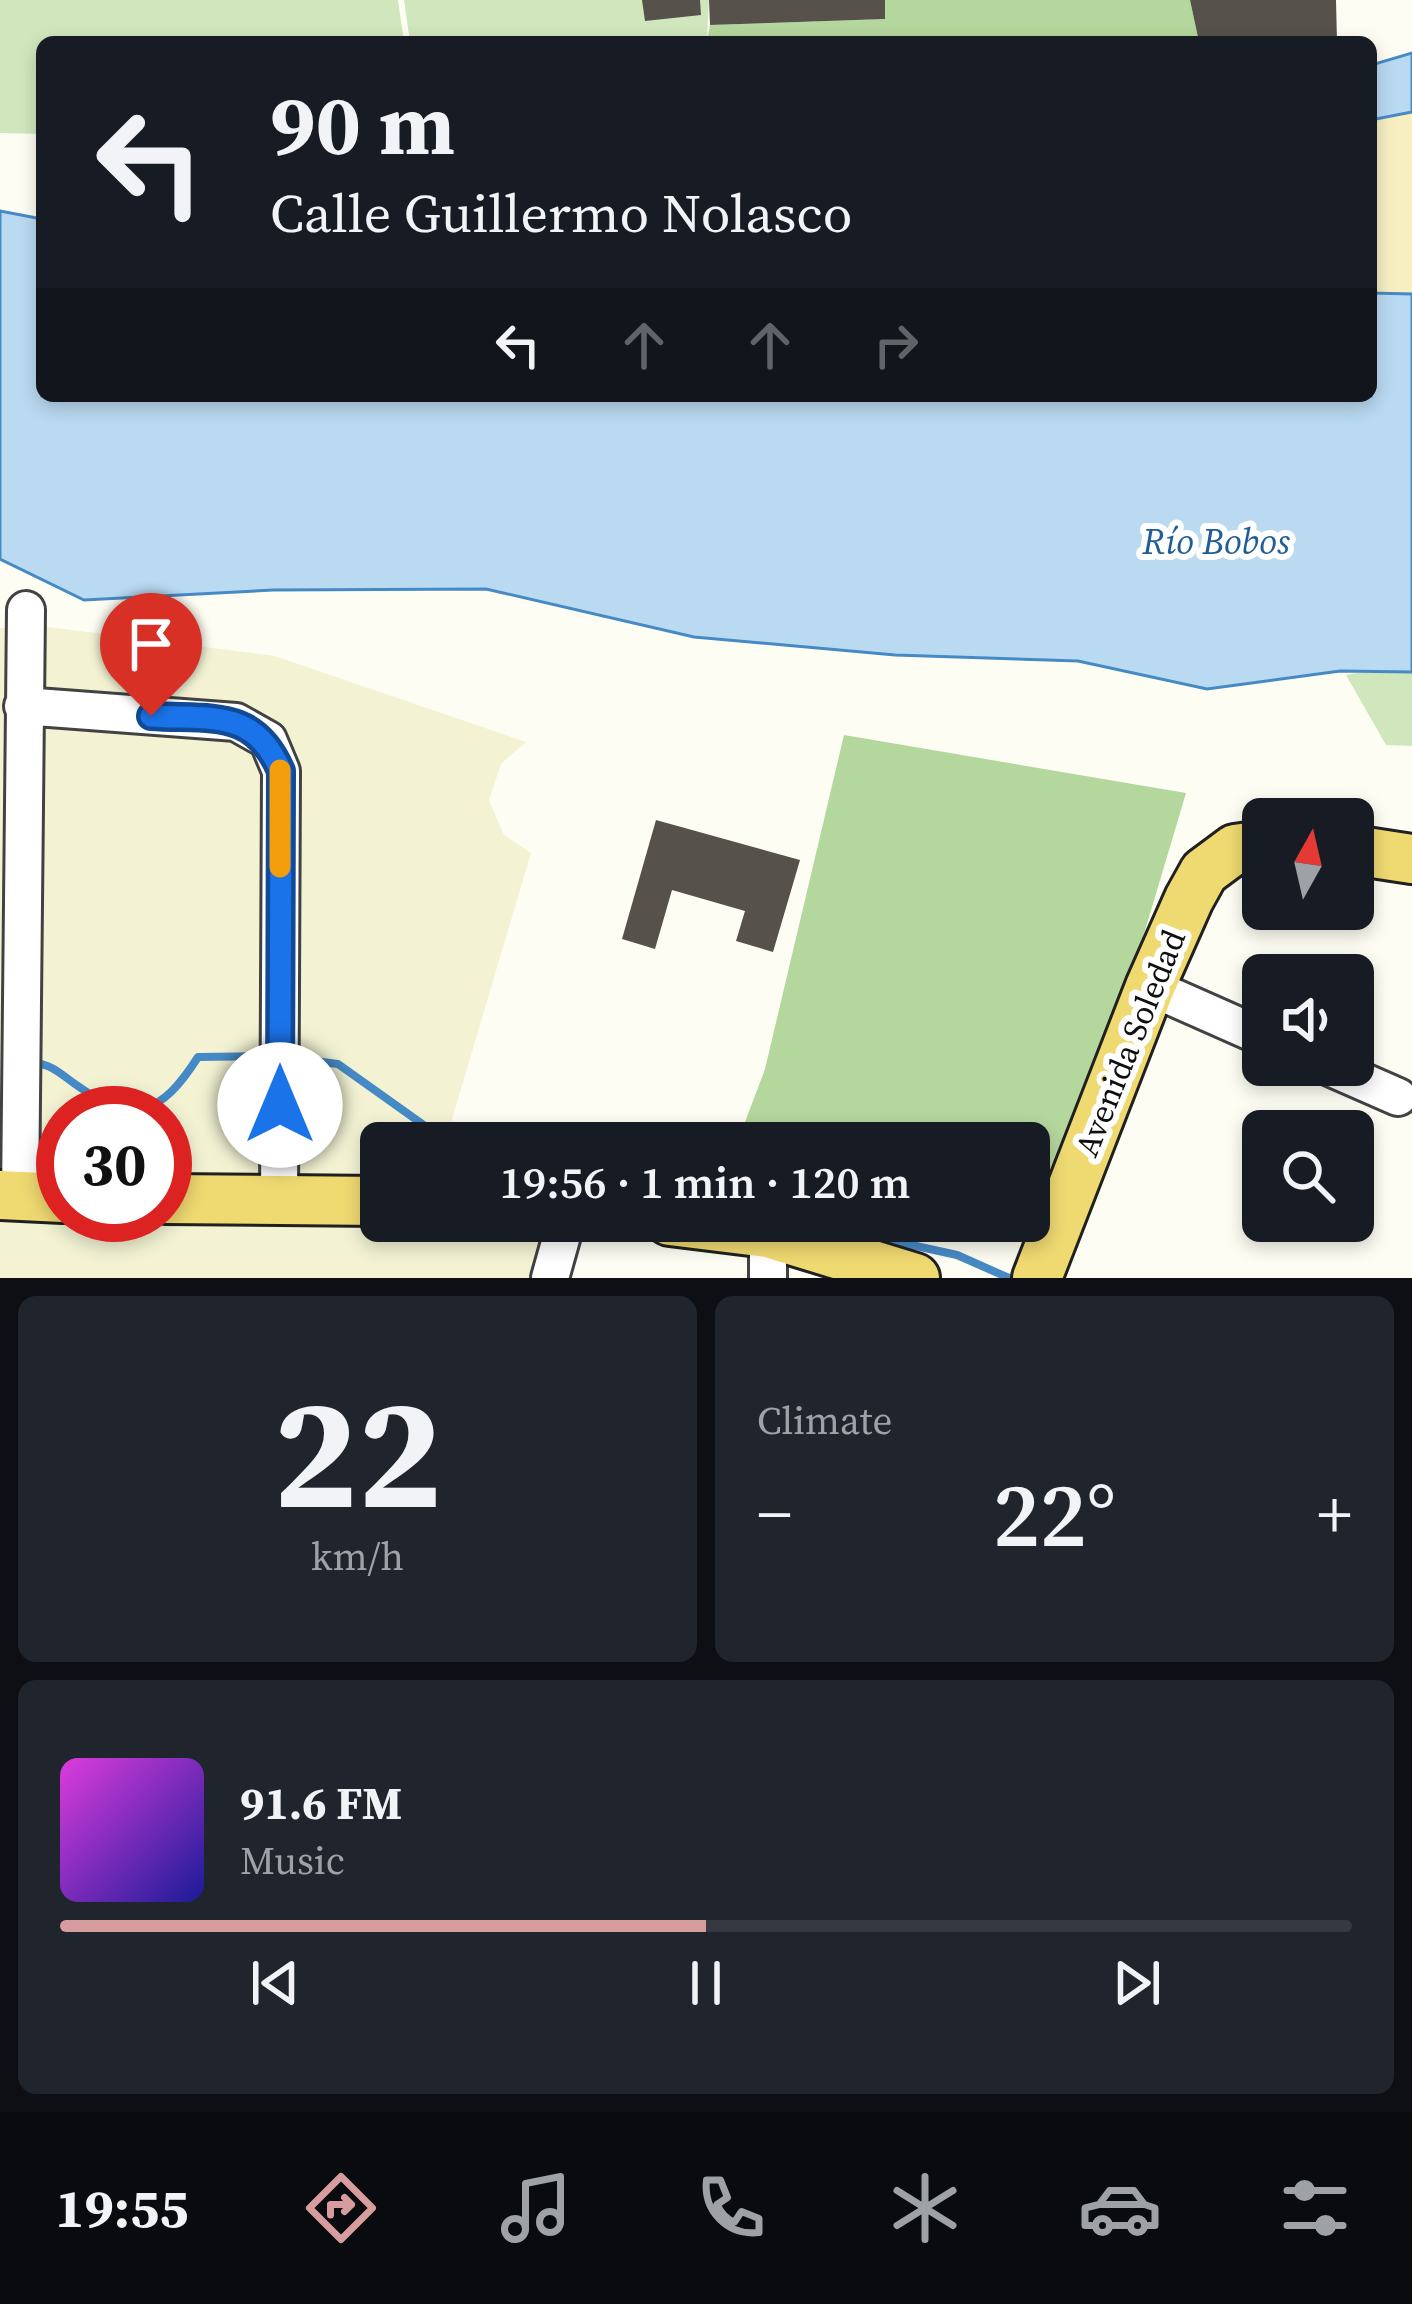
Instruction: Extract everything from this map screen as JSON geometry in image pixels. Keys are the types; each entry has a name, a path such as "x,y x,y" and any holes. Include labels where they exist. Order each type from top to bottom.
{"main road":[{"name":"Avenida Soledad","path":"1037,1278 1150,987 1204,872 1242,848"},
{"path":"1374,854 1412,860"},
{"path":"192,1199 360,1201"},
{"path":"729,1242 768,1256 915,1278"}],"street":[{"path":"26,610 28,1197"},
{"path":"23,706 236,722 268,740 281,771 279,1200"},
{"path":"1150,987 1242,1028"},
{"path":"1373,1086 1398,1097"},
{"path":"550,1278 560,1242"}],"green space":[{"path":"0,0 398,0 403,36 36,36 36,134 0,133"},
{"path":"404,0 709,0 707,36 409,36"},
{"path":"885,0 1190,0 1198,36 708,36 710,25 885,19"},
{"path":"41,626 275,656 526,742 501,764 489,800 504,835 531,853 451,1122 360,1122 360,1242 556,1242 552,1278 0,1278 0,628"},
{"path":"1412,662 1412,746 1386,745 1346,675"},
{"path":"844,735 1186,793 1054,1236 1050,1235 1050,1122 745,1122 765,1069"}],"sand":[{"path":"1412,112 1412,294 1377,293 1377,119"}],"water":[{"path":"1412,53 1412,112 1377,119 1377,63"},
{"name":"Río Bobos","path":"0,211 36,218 36,402 1377,402 1377,293 1412,294 1412,672 1340,671 1207,689 1078,661 895,655 694,637 486,589 273,590 84,600 0,559"}],"building":[{"path":"642,0 700,0 701,15 645,21"},
{"path":"709,0 885,0 885,19 710,25"},
{"path":"1190,0 1336,0 1337,36 1198,36"},
{"path":"656,820 800,860 773,952 736,941 745,911 672,890 655,949 622,939"}],"waterway":[{"path":"34,1063 56,1070 113,1106 130,1109 158,1102 198,1057 269,1056"},
{"path":"290,1058 338,1064 419,1122"},
{"path":"898,1242 957,1255 1009,1278"}],"slow traffic":[{"path":"280,770 280,867"}],"route":[{"path":"151,716 236,722 268,740 281,771 280,1105"}]}
